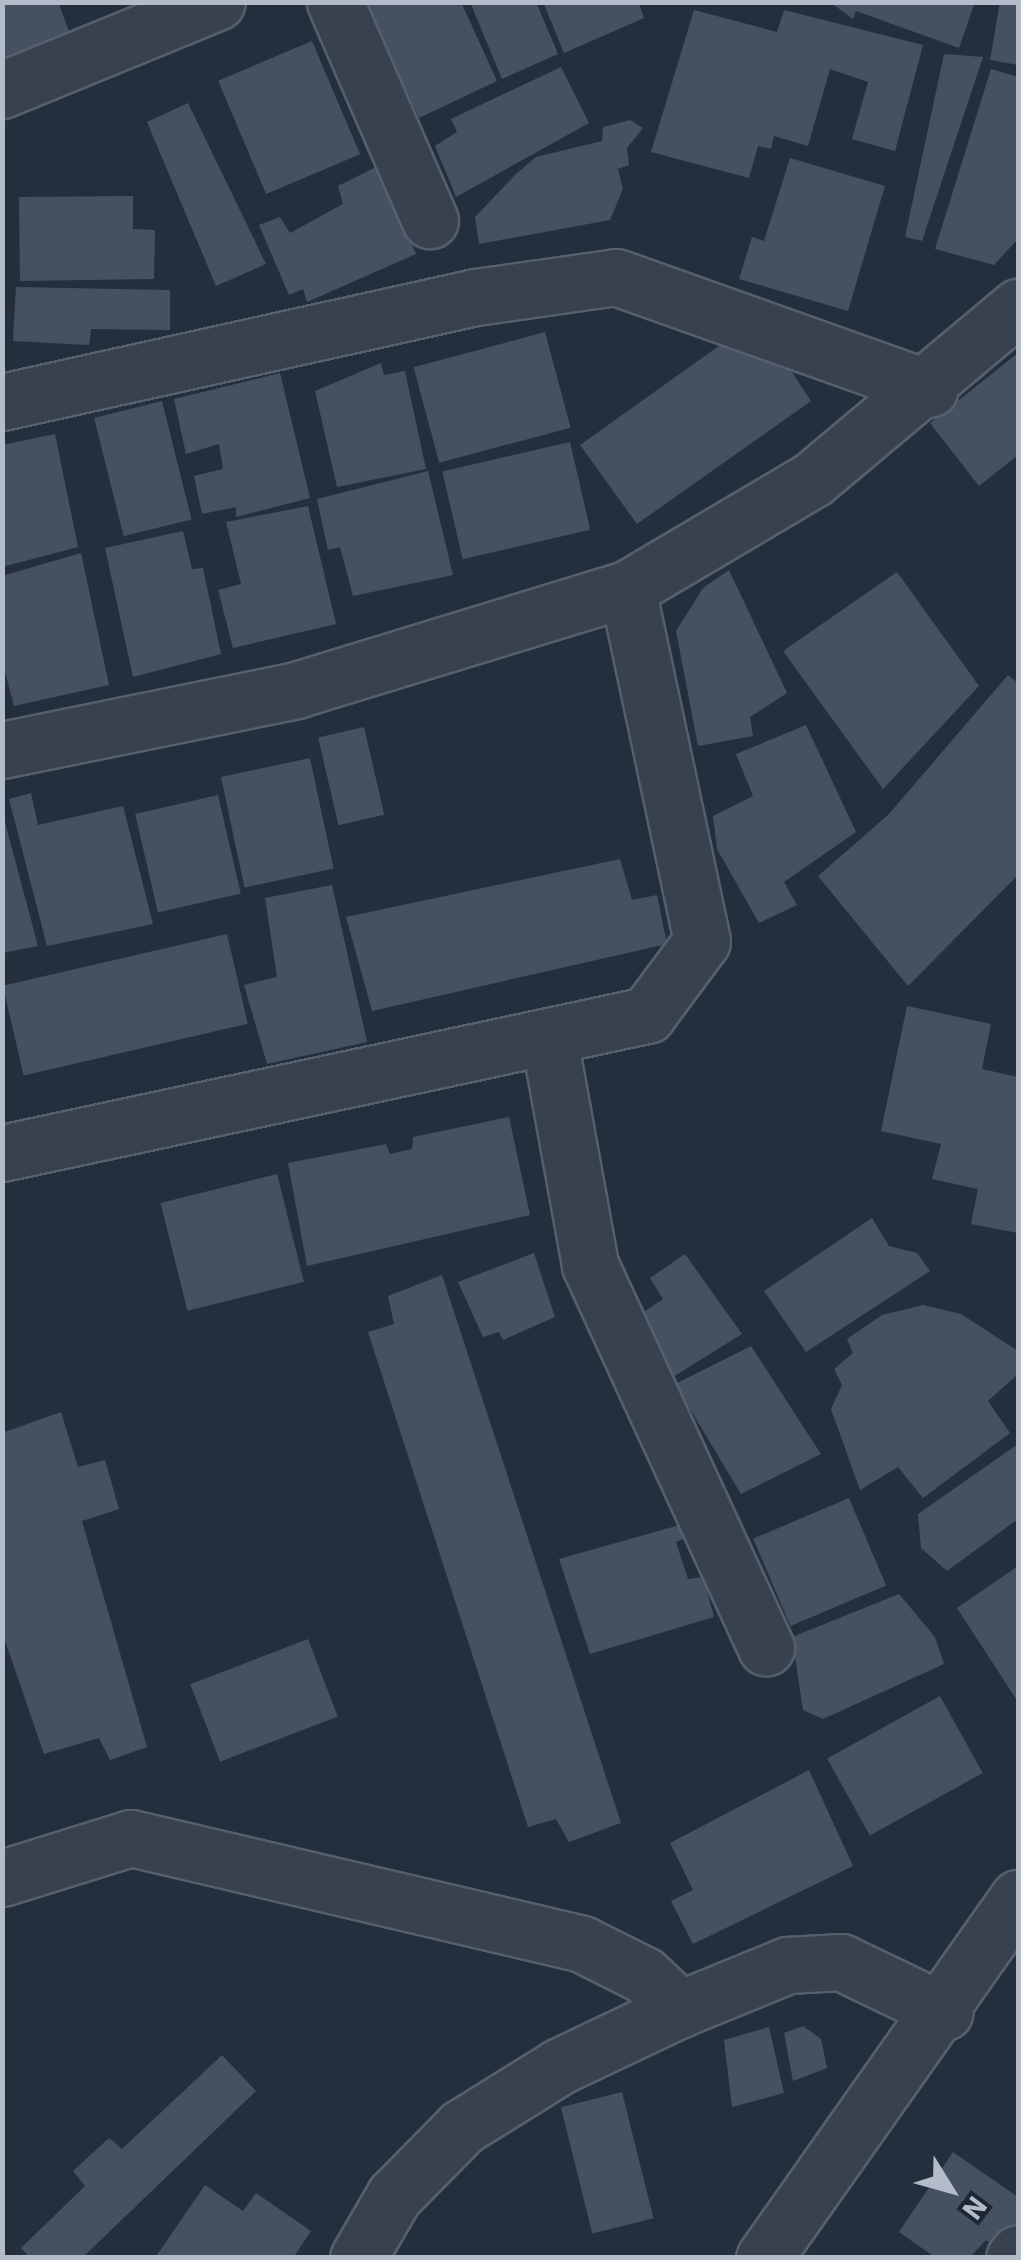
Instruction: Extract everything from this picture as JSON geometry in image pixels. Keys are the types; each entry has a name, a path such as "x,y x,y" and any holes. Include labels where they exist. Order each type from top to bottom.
{"street":[{"path":"2,90 217,2"},
{"path":"336,2 430,220"},
{"path":"2,402 476,298 616,277 930,389"},
{"path":"2,750 296,690 627,588 799,488 930,389 1018,307"},
{"path":"2,1154 646,1016 702,941 627,588"},
{"path":"549,1039 590,1265 766,1647"},
{"path":"2,1878 131,1838 582,1944 644,1976 680,2010"},
{"path":"764,2258 944,2012 1018,1898"},
{"path":"358,2258 394,2196 462,2127 560,2066 680,2010 788,1965 842,1962 944,2012"}],"building":[{"path":"2,2 58,2 70,34 2,64"},
{"path":"365,2 461,2 497,81 419,118"},
{"path":"470,2 536,2 558,54 502,79"},
{"path":"543,2 638,2 644,18 564,53"},
{"path":"830,2 975,2 959,48 856,11 853,19"},
{"path":"1000,2 1018,2 1018,65 990,60"},
{"path":"694,10 777,32 784,10 923,45 895,151 852,139 868,82 830,69 808,146 774,136 771,149 758,146 749,178 651,152"},
{"path":"312,41 360,154 266,194 218,81"},
{"path":"944,54 983,57 922,241 905,237"},
{"path":"561,67 589,123 456,197 435,146 457,132 451,119"},
{"path":"991,69 1018,77 1018,239 994,265 935,249"},
{"path":"188,103 266,264 216,286 147,122"},
{"path":"630,120 643,128 627,148 629,165 618,169 623,189 610,220 479,244 475,217 536,157 602,141 603,127"},
{"path":"790,158 885,186 848,311 739,279 752,237 764,241"},
{"path":"378,166 416,254 307,302 303,289 289,295 259,225 280,217 290,233 343,204 338,186"},
{"path":"133,196 133,229 155,230 154,279 20,281 19,197"},
{"path":"16,287 170,290 170,330 91,329 89,345 13,341"},
{"path":"545,332 571,428 439,463 414,367"},
{"path":"723,343 788,366 811,401 637,524 580,445"},
{"path":"1018,353 1018,455 979,486 930,423"},
{"path":"381,363 384,375 405,371 426,469 337,487 315,391"},
{"path":"280,373 310,498 236,517 236,507 202,514 194,476 223,469 219,444 186,454 174,399"},
{"path":"162,401 192,519 124,536 94,418"},
{"path":"55,434 78,547 2,567 2,445"},
{"path":"570,442 590,530 463,559 442,471"},
{"path":"428,471 453,575 353,596 340,547 328,550 317,499"},
{"path":"308,506 336,624 233,648 218,590 241,584 226,522"},
{"path":"183,531 192,569 203,568 221,654 133,677 105,548"},
{"path":"81,553 109,685 14,706 2,660 2,576"},
{"path":"729,570 787,693 750,717 753,736 698,746 676,631 703,588"},
{"path":"897,572 979,686 883,789 783,651"},
{"path":"1008,675 1018,683 1018,875 908,986 818,876 889,814"},
{"path":"806,725 856,832 784,882 797,905 759,923 717,849 713,816 753,796 736,754"},
{"path":"364,727 384,815 338,825 318,738"},
{"path":"310,758 333,869 244,887 221,777"},
{"path":"31,793 38,825 123,806 153,924 47,946 9,799"},
{"path":"218,795 241,893 158,913 135,814"},
{"path":"2,811 38,946 2,953"},
{"path":"620,859 632,900 657,895 667,944 372,1011 346,917"},
{"path":"332,885 367,1042 267,1064 244,985 277,977 265,898"},
{"path":"227,934 248,1024 24,1075 3,986"},
{"path":"907,1006 991,1024 982,1069 1018,1077 1018,1233 971,1224 978,1189 932,1179 941,1144 881,1131"},
{"path":"509,1117 530,1215 307,1266 288,1163 386,1144 390,1154 412,1149 413,1137"},
{"path":"277,1174 304,1282 187,1311 161,1203"},
{"path":"872,1218 889,1246 917,1253 930,1271 806,1352 764,1291"},
{"path":"534,1253 555,1317 503,1340 499,1332 483,1337 458,1282"},
{"path":"685,1254 742,1334 673,1377 638,1316 663,1299 650,1278"},
{"path":"442,1275 621,1823 569,1842 556,1819 528,1827 368,1332 394,1324 388,1296"},
{"path":"923,1305 961,1314 1018,1351 1018,1374 988,1401 1010,1433 923,1498 898,1467 860,1490 831,1409 842,1385 834,1369 853,1353 847,1339 882,1315"},
{"path":"751,1346 821,1454 741,1494 675,1384"},
{"path":"61,1412 78,1467 105,1460 119,1509 82,1521 147,1747 110,1760 99,1738 44,1754 2,1632 2,1433"},
{"path":"1018,1444 1018,1519 947,1571 921,1548 918,1514"},
{"path":"849,1498 886,1585 790,1626 753,1539"},
{"path":"683,1524 687,1537 676,1542 688,1579 703,1577 714,1617 590,1654 559,1559"},
{"path":"1018,1566 1018,1702 957,1608"},
{"path":"899,1594 935,1637 944,1664 823,1719 803,1710 792,1637"},
{"path":"308,1639 338,1716 220,1762 190,1684"},
{"path":"940,1696 983,1773 870,1836 827,1759"},
{"path":"809,1770 853,1866 693,1944 671,1901 693,1890 670,1843"},
{"path":"803,2026 821,2039 827,2068 793,2081 784,2033"},
{"path":"769,2027 784,2093 732,2107 724,2040"},
{"path":"222,2055 256,2091 82,2258 30,2258 21,2248 85,2186 73,2171 109,2138 122,2149"},
{"path":"622,2092 653,2218 592,2233 561,2107"},
{"path":"953,2152 1018,2197 1018,2226 1001,2251 986,2240 969,2258 936,2258 899,2232"},
{"path":"205,2185 243,2211 256,2193 311,2231 293,2258 155,2258"}]}
